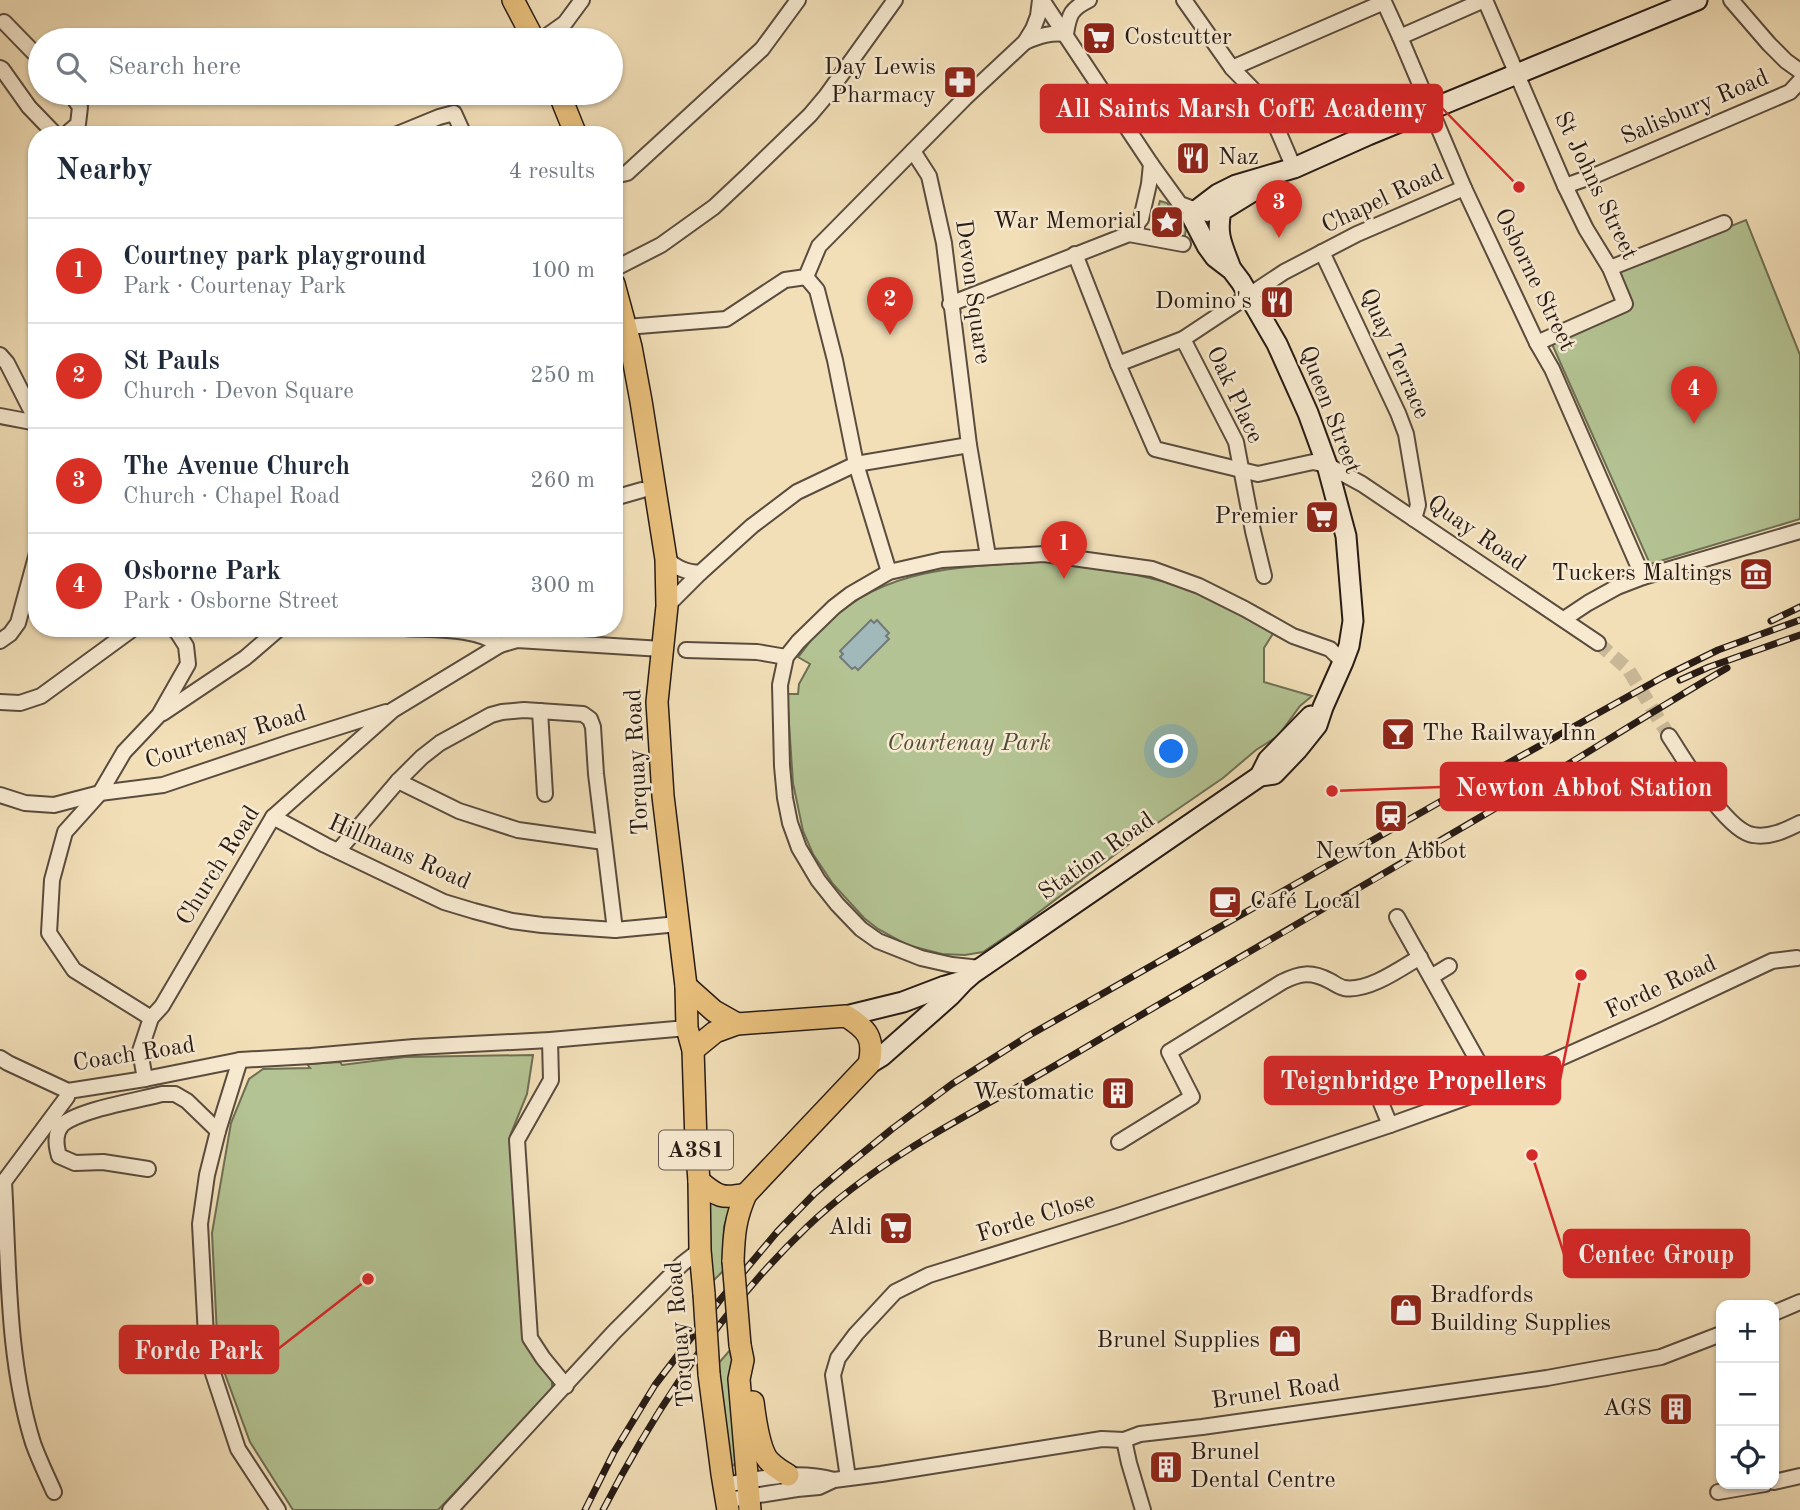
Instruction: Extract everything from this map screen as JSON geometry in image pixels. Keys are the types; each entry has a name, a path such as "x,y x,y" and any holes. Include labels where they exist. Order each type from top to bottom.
{"main road":[{"path":"513,0 528,28"},
{"path":"1232,270 1219,238 1218,223 1221,211 1289,170 1367,135 1698,0"},
{"path":"564,105 572,126"},
{"path":"1190,211 1236,185 1289,170"},
{"name":"Queen Street","path":"1190,211 1207,246 1215,257 1232,270 1277,344 1308,413 1327,465 1346,536 1353,621 1343,662"},
{"name":"Torquay Road","path":"624,344 666,559 667,606 657,702 663,796 685,986 687,1028 693,1050 695,1142 709,1374 727,1498"},
{"name":"Station Road","path":"747,1194 869,1064 882,1056 980,968 1260,776 1274,774 1317,725 1343,662"},
{"name":"Station Road","path":"846,1016 903,1002 964,981"},
{"path":"685,986 714,1011 737,1024"},
{"path":"693,1050 715,1032 737,1024 846,1016 860,1025 870,1038 873,1049 869,1064"},
{"name":"A381","path":"699,1181 714,1194 729,1198 747,1194"},
{"name":"A381","path":"747,1194 737,1213 733,1261 749,1496"},
{"name":"A381","path":"741,1352 751,1382 763,1450 767,1459 788,1475"}],"street":[{"path":"558,28 582,0"},
{"path":"623,174 762,49 797,0"},
{"path":"623,264 661,245 714,207 810,115 895,0"},
{"path":"806,277 819,246 1025,42 1038,16 1041,0"},
{"name":"Queen Street","path":"1041,0 1151,164 1190,211"},
{"path":"1025,42 1055,33 1066,34 1069,17 1075,7 1089,0"},
{"path":"1184,0 1231,68 1266,103 1289,170"},
{"path":"1400,37 1484,0"},
{"name":"St Johns Street","path":"1484,0 1565,186 1586,229 1610,268 1625,304 1537,342"},
{"path":"1731,0 1769,44 1800,71"},
{"name":"Osborne Street","path":"1231,68 1384,2 1464,188 1552,369 1643,576"},
{"path":"4,22 28,47"},
{"path":"0,68 29,107 47,126"},
{"name":"Salisbury Road","path":"1565,186 1790,92 1800,81"},
{"path":"76,126 79,105"},
{"path":"418,126 454,113 460,126"},
{"name":"Devon Square","path":"913,150 929,176 944,243 969,445 988,556"},
{"path":"1129,234 1141,219 1151,164"},
{"name":"Chapel Road","path":"1248,296 1284,272 1357,234 1464,188"},
{"path":"1190,211 1207,214 1221,211"},
{"path":"1610,268 1724,223"},
{"path":"950,304 1129,234 1184,244"},
{"name":"Quay Terrace","path":"1322,252 1406,434 1418,505 1414,519"},
{"name":"Oak Place","path":"1075,254 1155,449 1258,474 1313,462 1327,465"},
{"path":"624,344 726,319 785,280 806,277"},
{"path":"806,277 817,290 835,360 856,464 889,572"},
{"name":"Oak Place","path":"1118,364 1183,339 1248,296"},
{"name":"Oak Place","path":"1183,339 1236,442 1252,531 1264,576"},
{"path":"0,355 7,363 28,405"},
{"path":"0,416 28,421"},
{"path":"667,606 752,526 797,492 856,464 969,445"},
{"name":"Quay Road","path":"1327,465 1362,484 1598,643"},
{"path":"623,495 642,490"},
{"path":"1564,619 1598,597 1643,576 1800,531"},
{"path":"980,968 921,958 878,941 861,929 837,904 799,848 790,823 782,766 780,685 786,657 834,607 889,572 942,560 1044,554 1152,569 1199,586 1293,636 1331,649 1343,662"},
{"path":"666,559 680,570 700,573"},
{"path":"0,641 10,634 18,623 28,587"},
{"path":"0,702 20,703 41,696 122,637"},
{"name":"Courtenay Road","path":"100,793 124,752 159,715 188,664 186,646 180,637"},
{"path":"159,715 245,658 270,637"},
{"name":"Church Road","path":"487,637 500,645"},
{"name":"Church Road","path":"145,1080 140,1051 151,1018 162,1006 273,817 393,710 500,645 517,640 663,649"},
{"path":"687,650 786,657"},
{"name":"Courtenay Road","path":"100,793 163,785 393,710"},
{"path":"540,711 545,794"},
{"path":"338,851 398,781 440,743 491,715 502,712 583,714 590,719 593,726 615,930"},
{"path":"1669,736 1724,814 1737,828 1755,836 1776,834 1800,823"},
{"path":"398,781 459,811 518,830 604,842"},
{"path":"0,795 25,803 54,804 100,793"},
{"path":"100,793 65,832 52,880 49,933 74,970 151,1018"},
{"name":"Hillmans Road","path":"273,817 444,902 474,911 512,921 615,930 678,924"},
{"path":"1397,917 1493,1088"},
{"path":"1119,1142 1192,1097 1169,1052 1282,982 1307,974 1319,976 1342,988 1362,988 1420,957"},
{"name":"Forde Road","path":"1422,1113 1493,1088 1772,961 1799,961"},
{"path":"1431,977 1449,966"},
{"name":"Coach Road","path":"0,1058 68,1091 145,1080 240,1060 550,1040 687,1028"},
{"path":"550,1040 551,1080 517,1140 530,1338 566,1386"},
{"path":"240,1060 207,1175 200,1224 207,1355 238,1449 278,1510"},
{"path":"54,1492 33,1443 20,1388 13,1339 2,1185 67,1097 68,1091"},
{"path":"148,1169 103,1162 75,1163 59,1156 57,1135 61,1126 78,1115 162,1094 175,1094 187,1101 218,1131"},
{"path":"1381,1103 1390,1125"},
{"name":"Forde Close","path":"841,1479 833,1376 838,1358 895,1292 929,1276 1118,1216 1422,1113"},
{"path":"450,1510 614,1332 682,1264 701,1250"},
{"path":"1779,1311 1800,1302"},
{"name":"Brunel Road","path":"727,1498 818,1487 841,1479 1102,1439 1124,1440 1140,1434 1620,1366 1661,1357 1716,1336"},
{"path":"1124,1440 1143,1510"},
{"name":"Brunel Road","path":"749,1496 788,1475 841,1479"},
{"path":"1779,1481 1800,1476"},
{"path":"1718,1492 1736,1489"}],"green space":[{"path":"1160,201 1167,203 1186,229 1185,236 1155,233 1152,228"},
{"path":"1746,220 1800,355 1800,519 1650,564 1552,344 1631,307 1619,271"},
{"name":"Courtenay Park","path":"1047,561 1103,567 1191,588 1225,604 1274,632 1264,648 1264,682 1312,696 1300,706 1278,736 1256,750 1223,778 1140,835 1137,834 1129,840 1129,844 983,952 965,955 942,954 907,945 864,918 833,884 813,854 803,831 793,783 787,694 798,694 799,684 810,664 798,657 818,632 842,610 868,593 896,581 984,565"},
{"path":"533,1055 527,1094 510,1136 525,1325 552,1377 550,1392 438,1510 293,1510 250,1442 218,1355 212,1233 231,1123 249,1079 263,1069 310,1068 307,1064 340,1062 342,1065 405,1057"},
{"path":"706,1195 732,1202 724,1227 723,1271 711,1283"},
{"path":"730,1350 733,1357 738,1461 729,1469 717,1365"}],"water":[{"path":"871,620 874,623 877,620 889,633 886,636 889,639 858,670 855,667 852,669 840,657 843,654 840,651"}],"tunnel":[{"path":"1598,643 1628,669 1669,736"}],"railway":[{"path":"1771,621 1800,607"},
{"path":"585,1510 614,1452 655,1385 720,1300 777,1232 843,1169 952,1084 1028,1036 1663,677 1718,650 1800,620"},
{"path":"1680,680 1800,635"},
{"path":"603,1510 669,1396 720,1324 777,1257 832,1204 858,1184 939,1131 1409,859 1727,668"}],"place":[{"name":"Costcutter","path":"1099,38"},
{"name":"Day Lewis Pharmacy","path":"960,82"},
{"name":"Naz","path":"1193,158"},
{"name":"All Saints Marsh CofE Academy","path":"1519,187"},
{"name":"War Memorial","path":"1167,222"},
{"name":"The Avenue Church","path":"1279,238"},
{"name":"Domino's","path":"1277,302"},
{"name":"St Pauls","path":"890,335"},
{"name":"Osborne Park","path":"1694,424"},
{"name":"Premier","path":"1322,517"},
{"name":"Tuckers Maltings","path":"1756,574"},
{"name":"Courtney park playground","path":"1064,579"},
{"name":"The Railway Inn","path":"1398,734"},
{"name":"Newton Abbot Station","path":"1332,791"},
{"name":"Newton Abbot","path":"1391,816"},
{"name":"Café Local","path":"1225,902"},
{"name":"Teignbridge Propellers","path":"1581,975"},
{"name":"Westomatic","path":"1118,1093"},
{"name":"Centec Group","path":"1532,1155"},
{"name":"Aldi","path":"896,1228"},
{"name":"Forde Park","path":"368,1279"},
{"name":"Bradfords Building Supplies","path":"1406,1310"},
{"name":"Brunel Supplies","path":"1285,1341"},
{"name":"AGS","path":"1676,1409"},
{"name":"Brunel Dental Centre","path":"1166,1467"}]}
